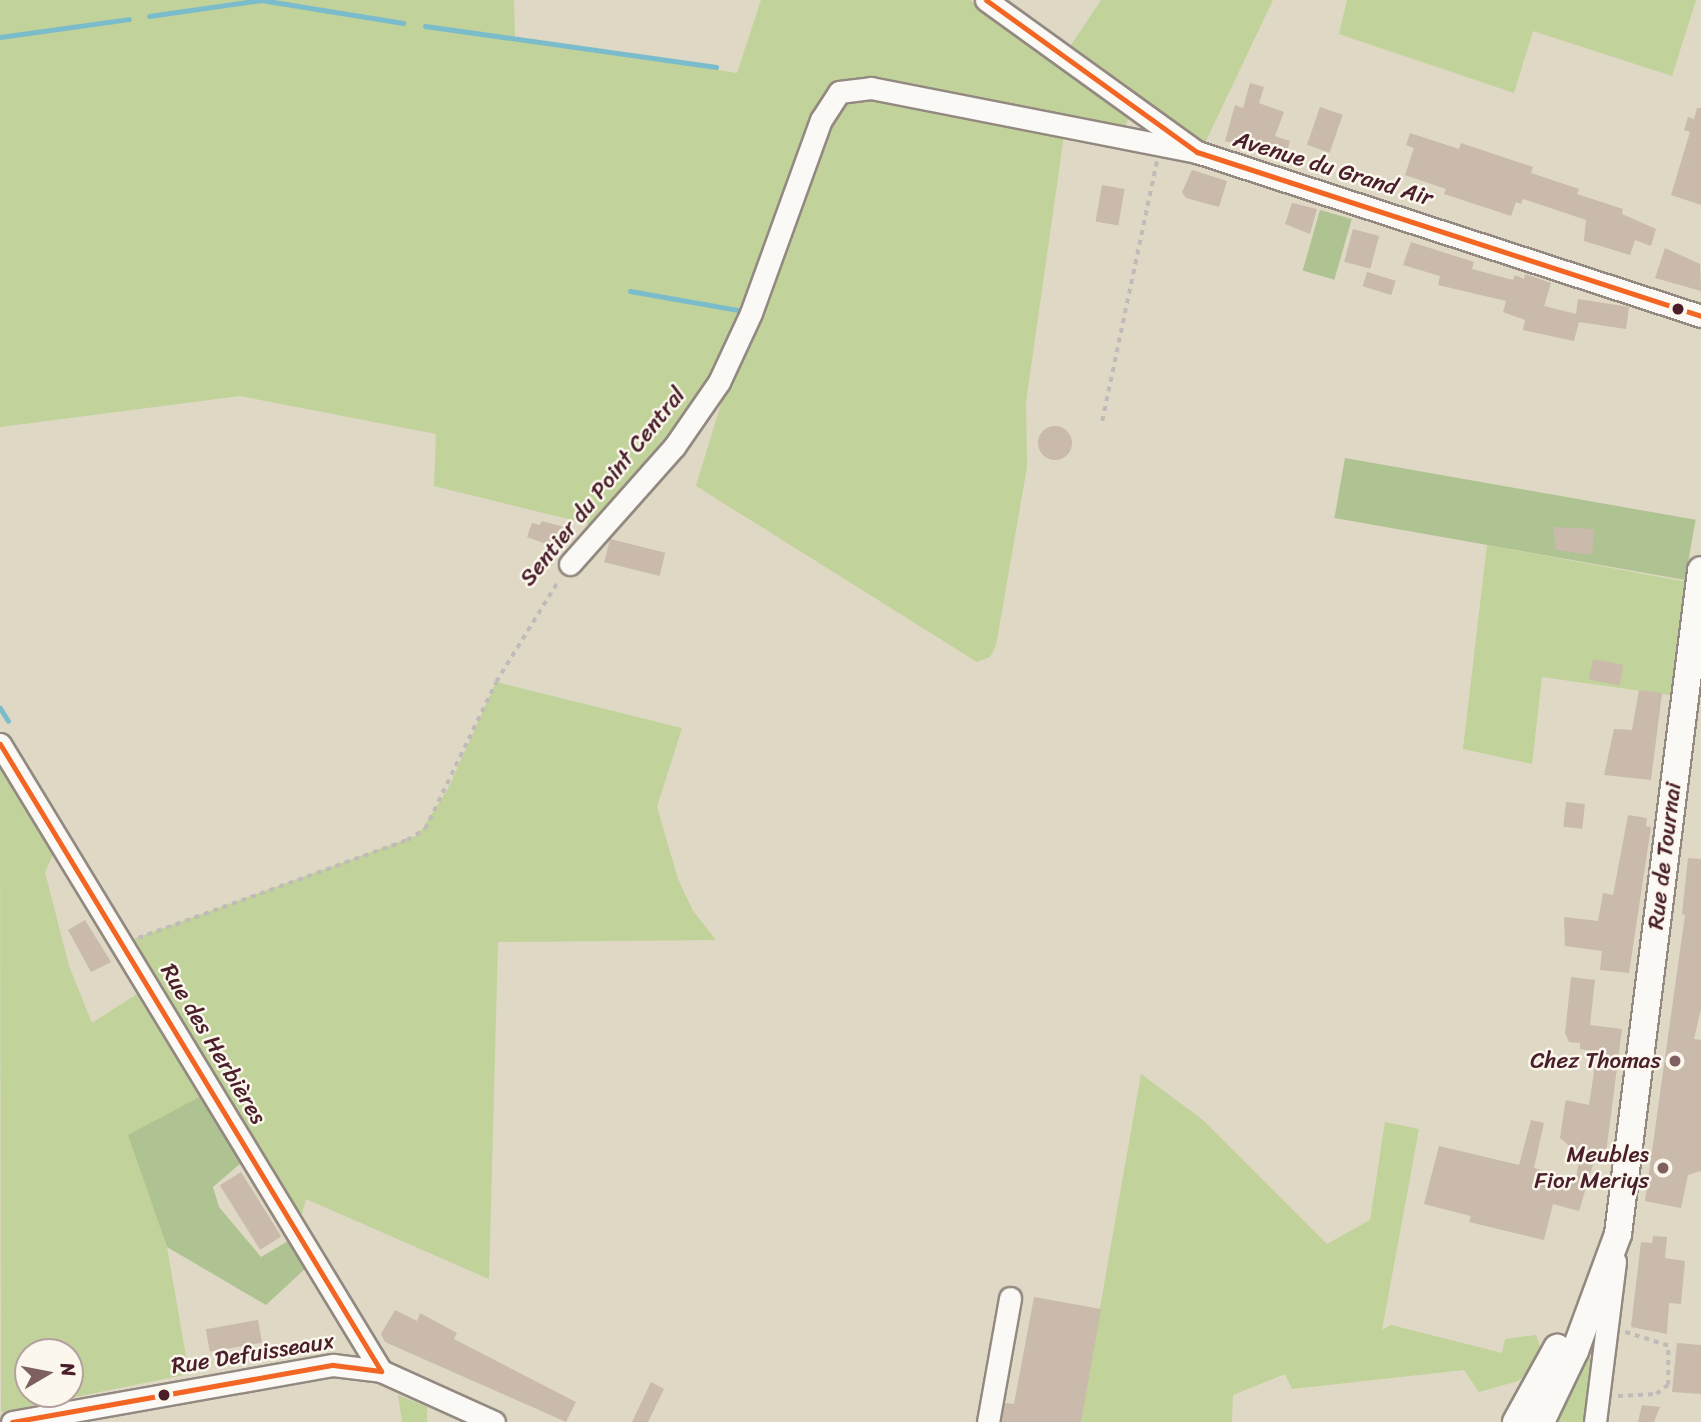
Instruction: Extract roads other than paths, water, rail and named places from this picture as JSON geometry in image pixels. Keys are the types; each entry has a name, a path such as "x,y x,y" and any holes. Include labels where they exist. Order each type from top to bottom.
{"main road":[{"name":"Rue de Tournai","path":"1528,1418 1553,1397 1592,1309 1618,1234 1701,570"},
{"name":"Rue de Tournai","path":"1528,1418 1568,1324 1603,1225 1616,1166 1629,1143"}],"street":[{"name":"Avenue du Grand Air","path":"986,0 1196,152 1701,316"},
{"name":"Sentier du Point Central","path":"570,564 674,447 719,382 751,313 821,120 839,92 871,88 1196,152"},
{"name":"Rue des Herbières","path":"0,744 381,1371"},
{"name":"Rue de Tournai","path":"1595,1422 1618,1234"},
{"path":"988,1422 1010,1298"},
{"path":"1553,1397 1553,1377 1574,1332 1568,1324"},
{"name":"Rue Defuisseaux","path":"12,1422 333,1364 381,1371 494,1422"}],"waterway":[{"path":"149,16 261,0 403,23"},
{"path":"0,37 129,19"},
{"path":"425,26 716,67"},
{"path":"630,291 744,311"},
{"path":"0,708 8,721"}],"place":[{"name":"Chez Thomas","path":"1675,1061"},
{"name":"Meubles Fior Meriys","path":"1663,1168"}]}
